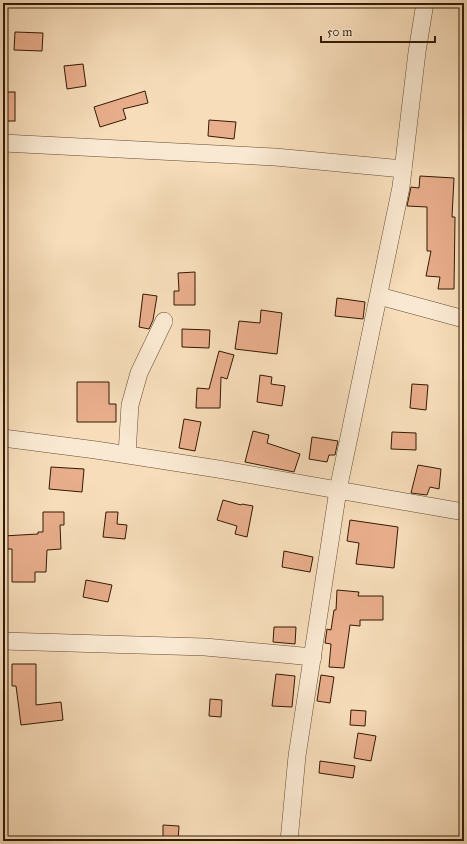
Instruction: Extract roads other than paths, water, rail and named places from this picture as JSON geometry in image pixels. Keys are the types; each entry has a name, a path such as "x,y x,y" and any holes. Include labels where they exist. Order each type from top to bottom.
{"street":[{"path":"289,841 297,756 338,490 401,187 417,52 425,3"},
{"path":"3,143 275,157 403,169"},
{"path":"379,296 464,319"},
{"path":"127,454 130,405 139,373 164,322"},
{"path":"3,438 127,454 464,512"},
{"path":"3,641 205,647 313,657"}]}
